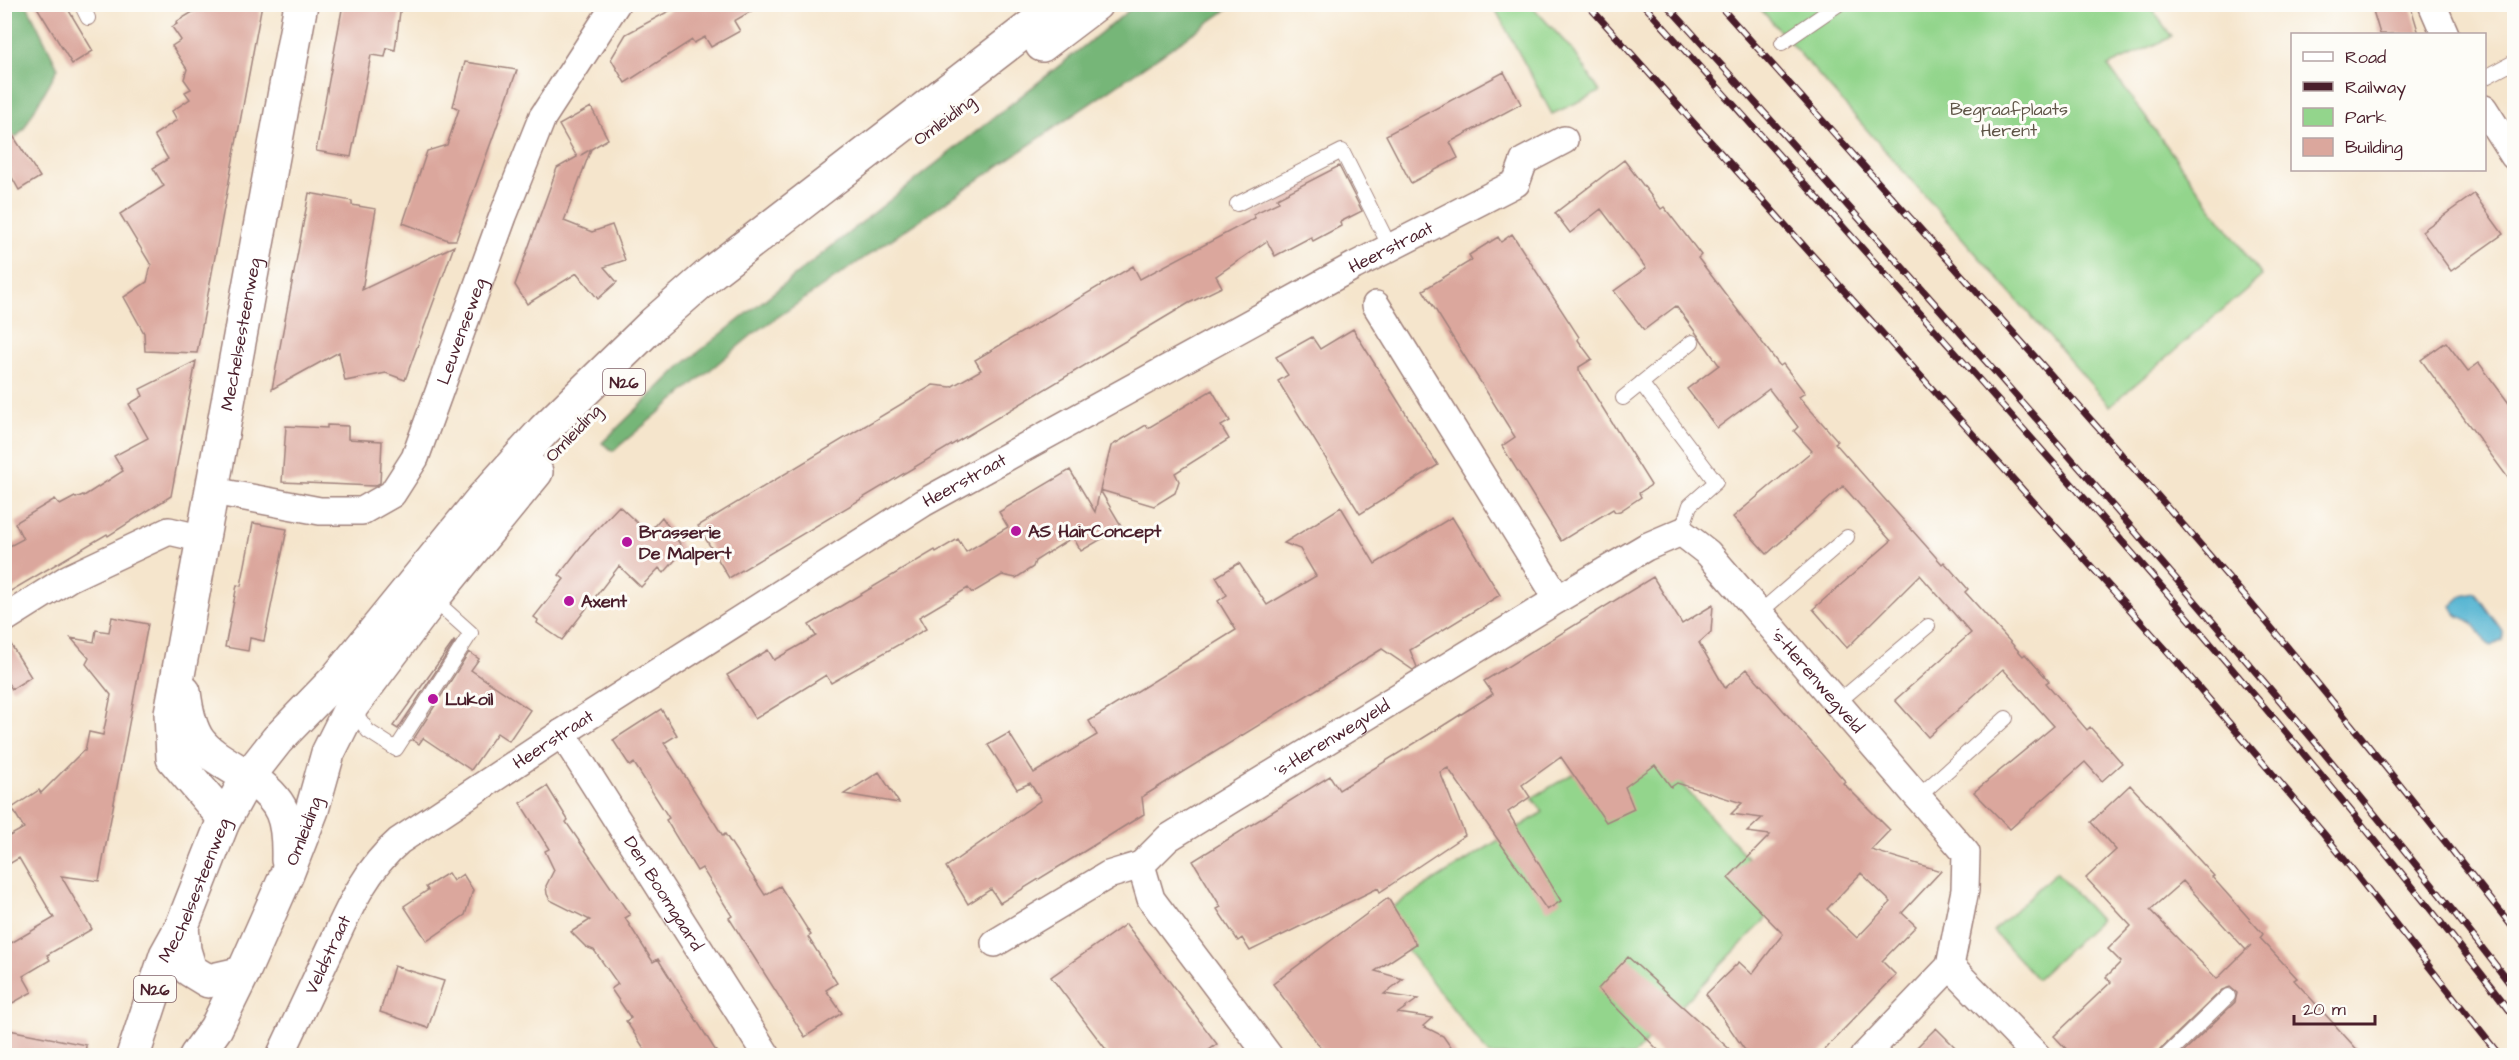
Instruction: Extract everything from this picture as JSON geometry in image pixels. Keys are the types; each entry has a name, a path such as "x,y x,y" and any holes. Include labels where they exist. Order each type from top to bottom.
{"main road":[{"name":"Mechelsesteenweg","path":"133,1056 166,955 182,926 224,822 220,813 173,758 171,713 302,4"},
{"name":"Omleiding","path":"423,591 482,499 544,430 654,323 756,237 1060,4"},
{"name":"Omleiding","path":"224,822 248,777 278,740 343,693 423,591 562,443 677,331 767,256 1096,4"},
{"name":"Mechelsesteenweg","path":"181,666 188,722 199,742 215,757 260,784 281,808 289,829 287,873"},
{"name":"Omleiding","path":"243,973 312,810 343,693"},
{"path":"182,926 184,950 190,970 208,981 243,973"},
{"name":"N26","path":"196,1056 216,1028 243,973"}],"street":[{"name":"Leuvenseweg","path":"213,491 320,511 362,510 392,494 415,458 502,216 542,118 616,4"},
{"path":"2432,4 2445,33"},
{"path":"2486,112 2514,156"},
{"name":"Heerstraat","path":"380,857 399,841 562,733 923,503 1390,247 1516,183 1524,161 1564,140"},
{"path":"1376,305 1558,599"},
{"path":"4,619 69,578 169,531 204,539"},
{"name":"'s-Herenwegveld","path":"994,943 1108,875 1141,865 1168,838 1558,599 1646,548 1681,532 1708,553 1966,853 1965,890 1950,966"},
{"name":"Den Boomgaard","path":"562,733 767,1056"},
{"name":"Veldstraat","path":"280,1056 346,916 380,857"},
{"path":"1141,865 1151,899 1269,1056"},
{"path":"1863,1056 1950,966 2037,1056"}],"lane":[{"path":"81,4 88,18"},
{"path":"1782,44 1839,4"},
{"path":"2486,77 2514,62"},
{"path":"1238,204 1342,151 1390,247"},
{"path":"1623,398 1692,342"},
{"path":"1641,383 1716,483 1690,505 1681,532"},
{"path":"1759,612 1847,537"},
{"path":"343,693 368,731 396,749 471,633 423,591"},
{"path":"1837,703 1928,626"},
{"path":"1918,797 2006,718"},
{"path":"2166,1056 2228,996"}],"green space":[{"path":"1137,4 1234,5 753,334 613,451 602,443 681,366"},
{"path":"5,5 27,5 58,68 23,130 5,148"},
{"path":"1493,5 1531,5 1575,53 1600,92 1552,114"},
{"name":"Begraafplaats Herent","path":"1757,5 2149,5 2172,37 2108,66 2262,276 2110,406"},
{"path":"1637,735 1785,899 1633,1056 1489,1055 1380,915 1543,812 1532,798"},
{"path":"2056,872 2100,920 2037,979 1993,931"}],"water":[{"path":"2475,593 2503,632 2503,640 2492,646 2486,642 2476,627 2458,616 2451,606 2462,596"}],"building":[{"path":"35,4 65,4 93,51 72,64"},
{"path":"206,4 262,4 197,353 145,351 144,333 124,297 147,282 151,265 120,214 164,186 153,168 168,159 154,135 177,120 172,111 190,99 185,92 191,89 184,79 187,69 172,46 181,40 172,27 177,24 176,22"},
{"path":"343,4 401,4 395,50 387,48 385,57 371,55 351,157 316,151"},
{"path":"682,4 764,4 734,21 740,31 711,47 705,37 694,43 692,40 625,83 611,59 626,34"},
{"path":"2371,4 2410,4 2419,33 2380,33"},
{"path":"465,62 517,70 456,240 448,240 403,223 427,151 447,145 459,109 453,106"},
{"path":"1504,72 1521,104 1450,142 1458,158 1411,183 1386,135"},
{"path":"591,107 608,139 591,149 564,221 592,232 612,225 625,260 604,267 617,282 598,299 577,273 527,304 515,285 557,168 577,157 559,125"},
{"path":"4,122 40,177 19,190 4,163"},
{"path":"1624,160 1661,209 1664,207 1701,255 1698,258 1780,366 1783,364 1805,393 1799,397 1838,441 1835,443 1942,564 1944,562 1968,589 1965,592 2049,681 2046,683 2087,730 2090,727 2122,763 2102,781 2085,762 2010,829 1974,792 2054,726 2003,669 1928,737 1895,700 1971,633 1920,575 1847,648 1813,609 1891,541 1843,486 1767,554 1733,517 1812,451 1794,431 1798,427 1769,389 1717,428 1687,389 1719,365 1676,306 1644,330 1614,291 1646,268 1601,209 1570,233 1555,213"},
{"path":"1339,166 1362,211 1340,222 1341,226 1313,241 1311,237 1275,256 1267,241 1216,276 1222,287 1189,303 729,578 698,526 933,385 951,387 981,370 975,360 1133,266 1140,279 1255,218 1253,214 1279,202 1277,198"},
{"path":"309,193 352,201 352,205 376,209 362,290 454,246 405,380 386,373 345,381 339,352 272,389"},
{"path":"2474,194 2503,234 2451,271 2422,231"},
{"path":"1512,234 1592,359 1579,367 1579,370 1651,485 1639,493 1641,497 1620,511 1615,512 1613,509 1561,541 1502,446 1515,437 1423,290 1472,260 1469,255 1498,237 1501,242"},
{"path":"1353,329 1438,465 1360,514 1278,381 1288,375 1276,357 1312,337 1320,349"},
{"path":"2446,342 2468,371 2479,363 2514,410 2514,486 2421,360"},
{"path":"196,361 171,496 108,536 107,534 4,595 4,549 23,539 15,523 55,499 60,505 75,497 84,496 123,471 114,456 148,438 129,404 143,396 140,389"},
{"path":"1212,390 1230,421 1221,426 1229,439 1175,473 1179,481 1175,493 1154,506 1100,490 1111,446 1146,425 1148,428"},
{"path":"327,425 348,426 348,439 382,441 380,483 374,486 282,482 286,426 327,428"},
{"path":"1070,470 1095,512 1100,490 1122,527 1081,551 1073,537 1035,561 1033,567 1016,578 1002,575 972,593 968,588 919,617 926,629 831,683 826,675 755,719 727,675 768,650 774,660 816,636 809,625 935,550 936,552 958,539 966,552 1008,527 999,512"},
{"path":"619,506 648,533 662,517 684,550 664,573 659,568 641,587 619,566 562,640 537,623 538,620 534,617 564,579 559,575 582,545"},
{"path":"1341,507 1375,564 1452,517 1500,595 1410,650 1417,667 1413,670 1382,649 1142,797 1144,814 1083,852 1000,903 991,889 968,904 946,867 1041,800 1030,783 1017,789 988,745 1009,733 1034,773 1097,735 1089,721 1236,630 1218,601 1227,595 1216,577 1239,563 1267,605 1316,576 1300,549 1284,543"},
{"path":"253,523 287,529 264,641 250,638 248,651 225,647 237,585 241,586"},
{"path":"1653,577 1682,624 1713,605 1711,632 1699,643 1725,688 1747,669 1845,781 1843,783 1890,830 1871,850 1941,871 1902,913 1916,926 1882,961 1896,975 1818,1056 1749,1056 1706,994 1739,962 1752,974 1783,934 1728,878 1770,835 1747,832 1762,818 1731,814 1742,803 1677,783 1671,787 1655,765 1625,787 1634,809 1606,822 1561,757 1522,785 1530,797 1508,812 1561,901 1547,910 1448,768 1440,772 1465,835 1380,892 1378,888 1250,951 1242,938 1238,941 1217,909 1221,907 1193,861 1330,776 1339,790 1441,727 1493,694 1484,681","holes":["1861,873 1891,902 1857,938 1827,909"]},
{"path":"112,617 148,624 99,881 61,876 92,929 47,955 50,960 23,976 32,992 4,1008 4,944 6,946 54,918 19,858 4,867 4,839 24,828 12,808 39,790 41,793 85,751 89,732 103,735 111,695 86,664 89,658 71,638 94,642 96,630 109,632"},
{"path":"5,635 31,677 12,689 4,678"},
{"path":"454,641 398,729 393,726"},
{"path":"469,652 479,659 471,670 530,710 509,741 497,733 471,770 423,738 419,744 413,740"},
{"path":"661,709 677,735 664,743 723,836 725,834 765,895 780,886 811,935 808,937 837,983 826,990 842,1013 805,1037 729,918 732,916 702,868 697,871 666,820 669,818 634,763 630,766 613,740"},
{"path":"879,772 899,803 844,794"},
{"path":"2130,785 2214,876 2212,877 2263,934 2260,938 2297,978 2294,980 2363,1056 2179,1056 2235,1002 2237,993 2230,987 2222,990 2160,1050 2157,1056 2073,1056 2054,1036 2111,982 2106,977 2121,962 2108,949 2131,926 2086,878 2116,850 2091,822","holes":["2183,881 2246,950 2217,979 2150,910"]},
{"path":"547,786 568,820 566,822 630,915 625,918 653,962 658,959 719,1056 649,1056 626,1021 631,1018 611,989 618,984 594,950 586,947 571,932 590,920 550,900 547,894 546,886 554,870 545,851 549,849 520,803"},
{"path":"448,873 453,881 463,874 473,890 465,915 427,941 404,906 428,890 426,887"},
{"path":"1388,898 1416,944 1375,971 1403,979 1384,994 1418,999 1398,1013 1432,1018 1423,1026 1443,1036 1457,1056 1327,1056 1273,984"},
{"path":"1126,924 1217,1044 1201,1056 1111,1056 1051,977"},
{"path":"1628,957 1737,1056 1666,1056 1660,1052 1598,989"},
{"path":"394,966 444,981 428,1028 380,1012"},
{"path":"1936,1028 1964,1056 1908,1056"},
{"path":"4,1029 86,1045 85,1056 4,1056"}],"railway":[{"path":"1587,4 2177,662 2324,834 2500,1056"},
{"path":"1643,4 2001,404 2198,629 2390,859 2514,1016"},
{"path":"1666,4 1941,311 2210,618 2364,802 2514,989"},
{"path":"1718,4 2051,375 2248,600 2316,681 2514,929"}],"place":[{"name":"AS HairConcept","path":"1016,531"},
{"name":"Brasserie De Malpert","path":"627,542"},
{"name":"Axent","path":"569,601"},
{"name":"Lukoil","path":"433,699"}]}
